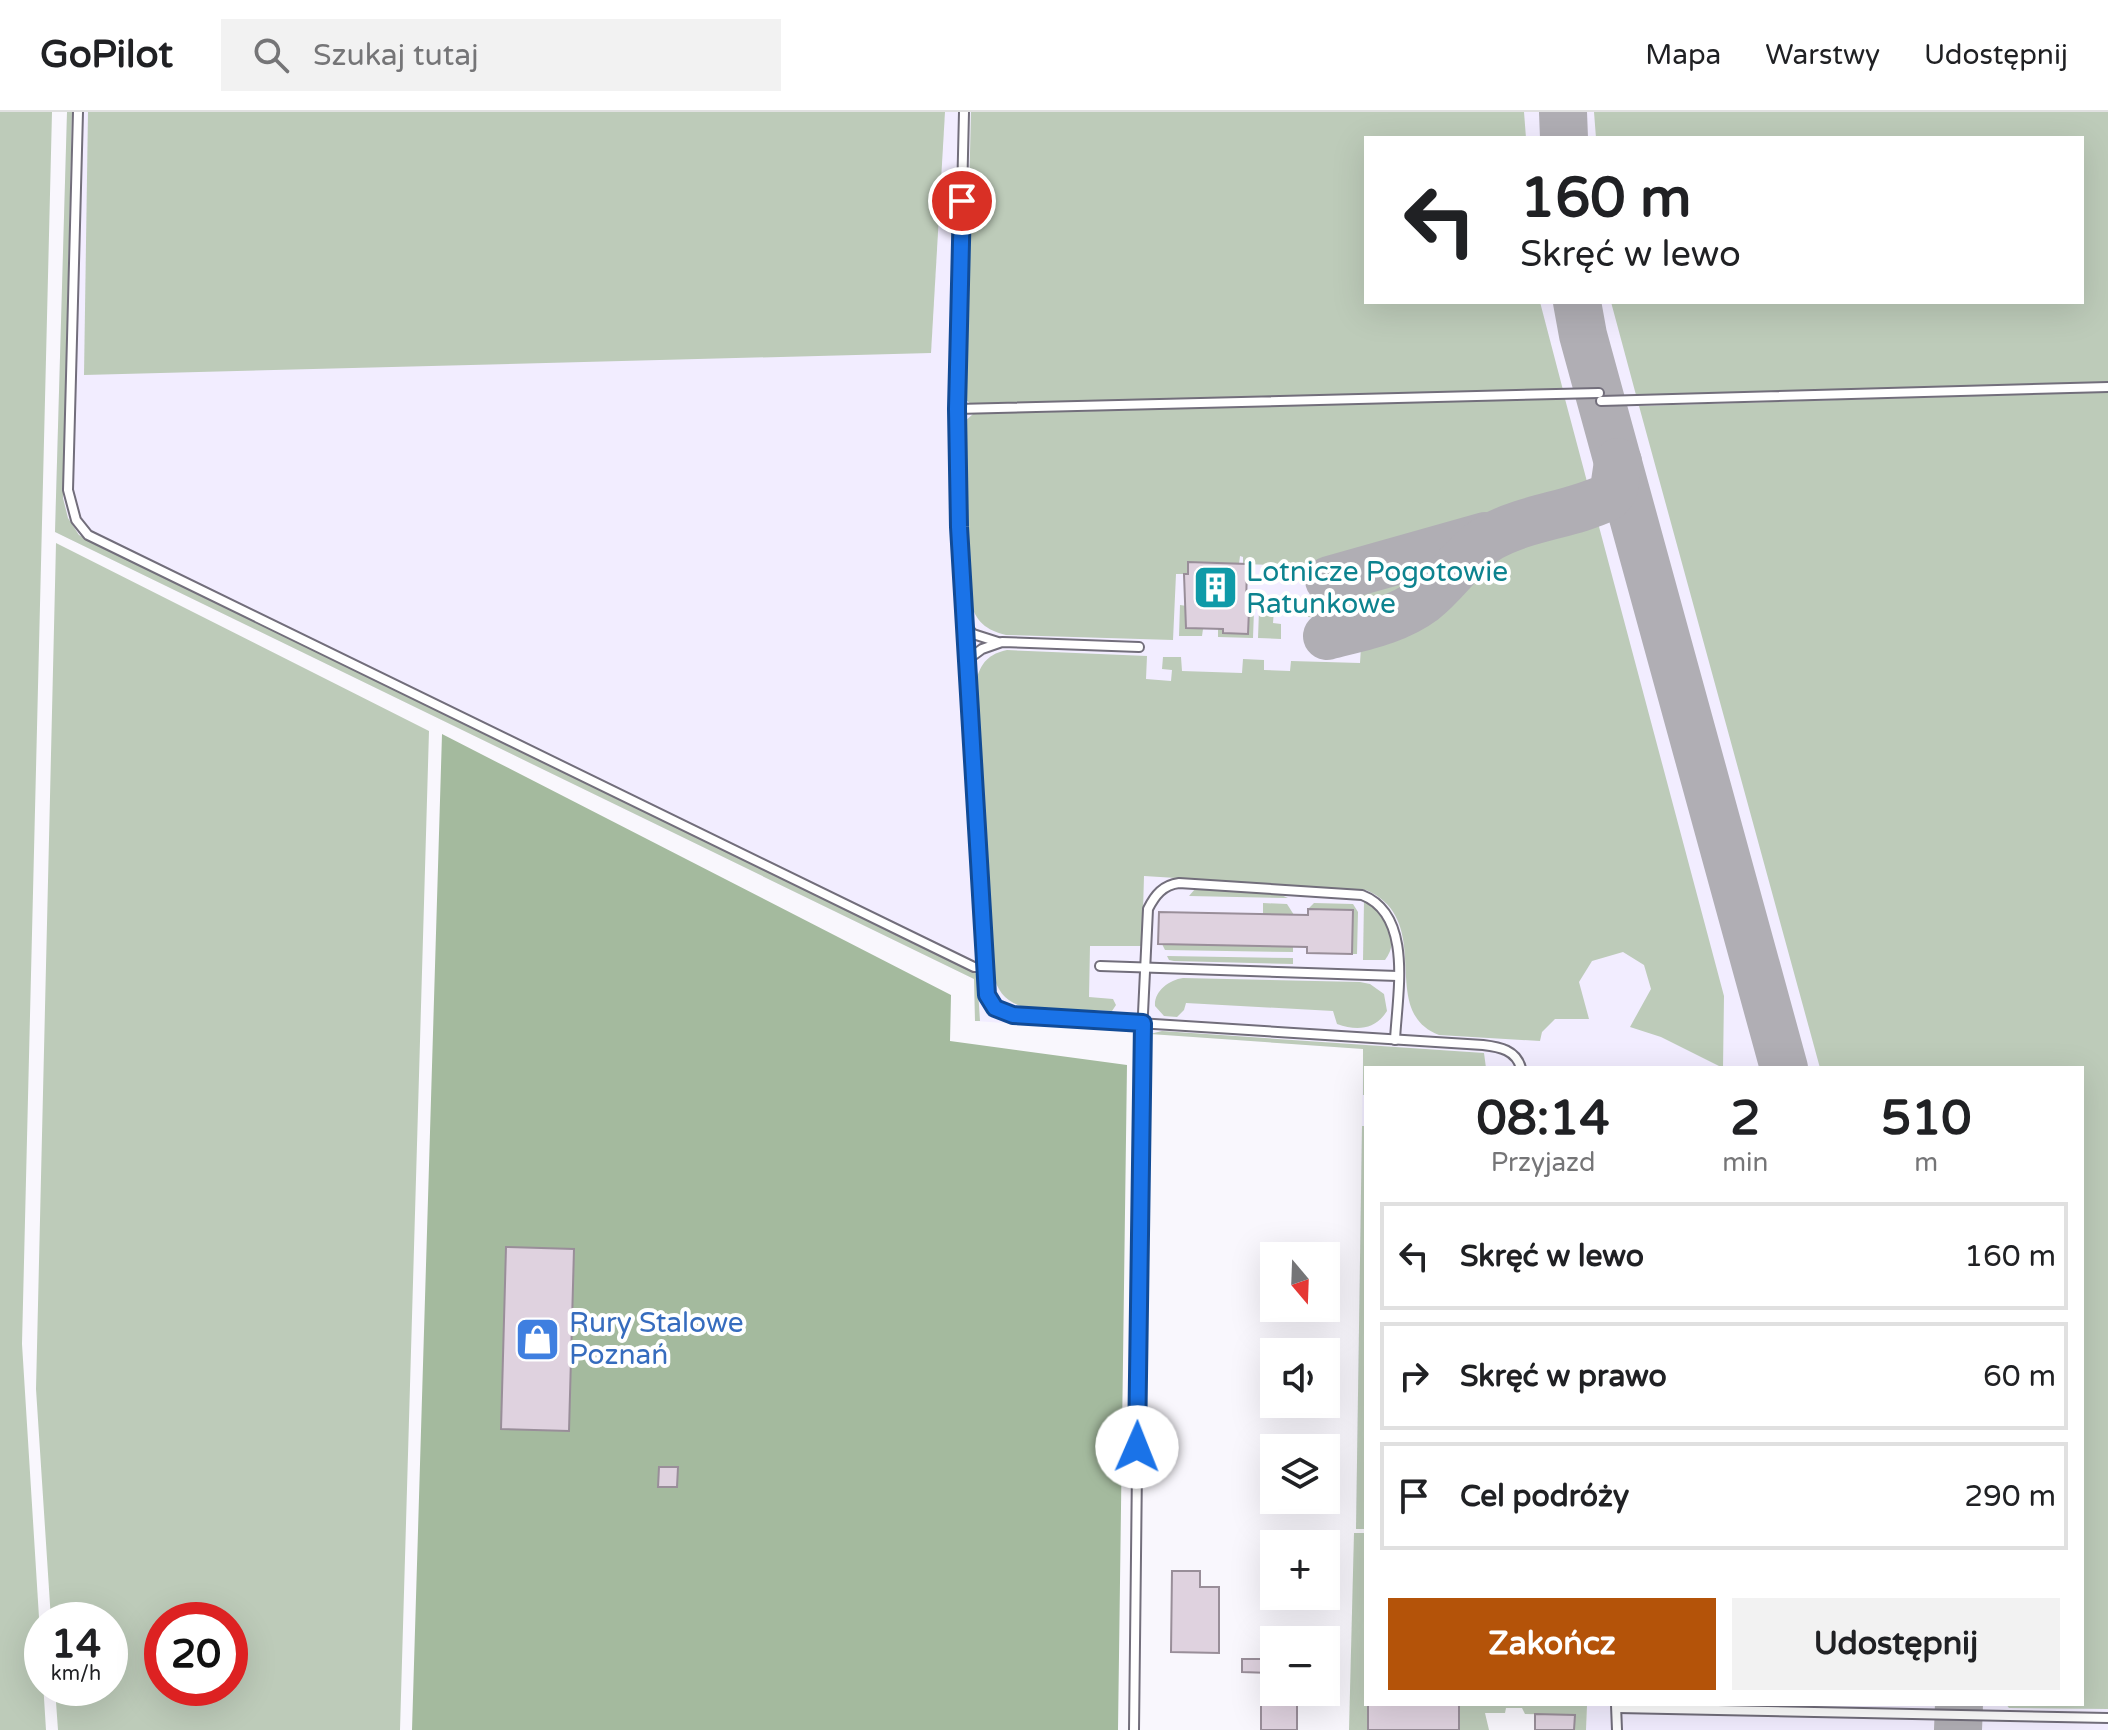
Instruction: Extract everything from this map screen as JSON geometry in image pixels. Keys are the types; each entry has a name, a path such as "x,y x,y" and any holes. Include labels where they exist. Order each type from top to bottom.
{"lane":[{"path":"78,112 68,490 76,520 88,535 974,967 985,967"},
{"path":"964,112 957,409 959,542 985,967 990,1002 1003,1013 1494,1046 1516,1056 1520,1066"},
{"path":"957,409 2108,387"},
{"path":"965,624 973,634 983,639 1002,642 1139,647"},
{"path":"967,660 982,649 1002,642"},
{"path":"1134,1730 1143,1023 1148,909 1161,890 1169,884 1179,883 1362,895 1372,899 1385,910 1398,943 1395,1040"},
{"path":"1100,966 1398,976"},
{"path":"1617,1730 1616,1706 2108,1718"}],"shaded area":[{"path":"67,112 2108,112 2108,1730 1586,1730 1587,1706 2084,1706 2084,1066 1364,1066 1364,1529 1356,1529 1363,1049 975,1021 974,979 55,532"}],"green space":[{"path":"0,112 52,112 22,1344 38,1602 24,1602 24,1706 45,1706 46,1730 0,1730"},
{"path":"67,112 72,112 63,498 68,518 79,535 977,974 980,1021 975,1021 974,979 55,532"},
{"path":"88,112 945,112 931,353 84,375"},
{"path":"971,112 1524,112 1526,136 1364,136 1364,304 1541,304 1563,390 973,406 964,398"},
{"path":"1594,112 2108,112 2108,383 1636,395 1612,304 2084,304 2084,136 1596,136"},
{"path":"2108,392 2108,1709 2008,1706 2084,1706 2084,1066 1819,1066 1639,406"},
{"path":"1565,399 1724,996 1723,1066 1661,1037 1630,1027 1651,989 1644,965 1623,952 1592,961 1579,982 1589,1019 1555,1019 1542,1032 1540,1041 1439,1035 1421,1023 1411,1007 1404,943 1398,922 1387,904 1366,890 1144,876 1142,946 1090,946 1089,997 1113,999 1116,1005 1112,1011 1027,1008 1004,996 993,974 976,681 987,660 1007,650 1147,656 1146,679 1171,681 1172,670 1162,669 1163,657 1181,657 1182,671 1242,673 1243,659 1264,660 1264,670 1290,671 1291,661 1360,663 1361,647 1327,646 1328,618 1308,617 1308,606 1328,606 1329,567 1243,564 1243,557 1240,556 1239,564 1189,562 1188,574 1176,574 1173,640 1006,635 987,628 975,614 970,601 964,422 973,414"},
{"path":"56,543 429,731 400,1730 58,1730 56,1706 128,1706 128,1602 50,1602 36,1389"},
{"path":"1180,605 1187,606 1186,628 1203,629 1202,636 1179,636"},
{"path":"1249,609 1254,610 1253,638 1218,637 1218,629 1223,629 1223,633 1248,633"},
{"path":"1259,610 1274,610 1273,623 1281,624 1281,639 1258,638"},
{"path":"442,734 951,995 950,1041 1127,1065 1118,1730 412,1730"},
{"path":"1195,889 1279,894 1288,898 1189,896"},
{"path":"1364,901 1379,912 1389,926 1392,943 1385,960 1363,960"},
{"path":"1263,903 1287,904 1294,915 1263,914"},
{"path":"1314,903 1353,904 1358,912 1357,954 1352,954 1352,910 1308,909"},
{"path":"1162,944 1293,947 1293,952 1165,950"},
{"path":"1167,956 1293,958 1293,964 1174,961"},
{"path":"1183,978 1360,982 1370,984 1384,994 1387,1011 1377,1022 1358,1028 1337,1024 1333,1011 1186,1003 1177,1017 1164,1016 1155,1006 1157,996 1168,984"},
{"path":"1162,1031 1484,1053 1486,1066 1364,1066 1363,1095 1363,1049 1150,1034"},
{"path":"1362,1126 1364,1126 1364,1529 1356,1529"},
{"path":"1354,1533 1364,1533 1364,1706 1368,1706 1368,1730 1349,1730"},
{"path":"1459,1706 1587,1706 1586,1730 1574,1730 1574,1715 1525,1714 1522,1708 1506,1708 1505,1713 1485,1713 1489,1730 1459,1730"}],"building":[{"name":"Lotnicze Pogotowie Ratunkowe","path":"1188,562 1247,564 1248,634 1223,633 1223,629 1186,628 1184,574 1188,574"},
{"path":"1308,909 1353,910 1352,954 1307,953 1307,947 1158,944 1159,912 1308,915"},
{"name":"Rury Stalowe Poznań","path":"506,1247 574,1249 569,1431 501,1429"},
{"path":"659,1467 678,1467 677,1487 658,1487"},
{"path":"1172,1571 1200,1571 1200,1587 1219,1587 1219,1653 1171,1652"},
{"path":"1242,1659 1260,1659 1260,1673 1242,1672"},
{"path":"1261,1706 1297,1706 1297,1730 1261,1730"},
{"path":"1368,1706 1459,1706 1459,1730 1368,1730"},
{"path":"1535,1714 1575,1715 1574,1730 1535,1730"}],"taxiway":[{"path":"1563,112 1564,136"},
{"path":"1577,304 1583,335 1783,1066"},
{"path":"1327,636 1378,622 1413,607 1433,592 1473,550 1505,530 1608,497 1614,489 1618,462"},
{"path":"1329,580 1485,536"},
{"path":"1958,1730 1959,1706"}],"place":[{"name":"Lotnicze Pogotowie Ratunkowe","path":"1215,588"},
{"name":"Rury Stalowe Poznań","path":"538,1339"}],"route":[{"path":"962,201 957,409 960,571 987,995 995,1008 1013,1015 1143,1023 1137,1447"}]}
